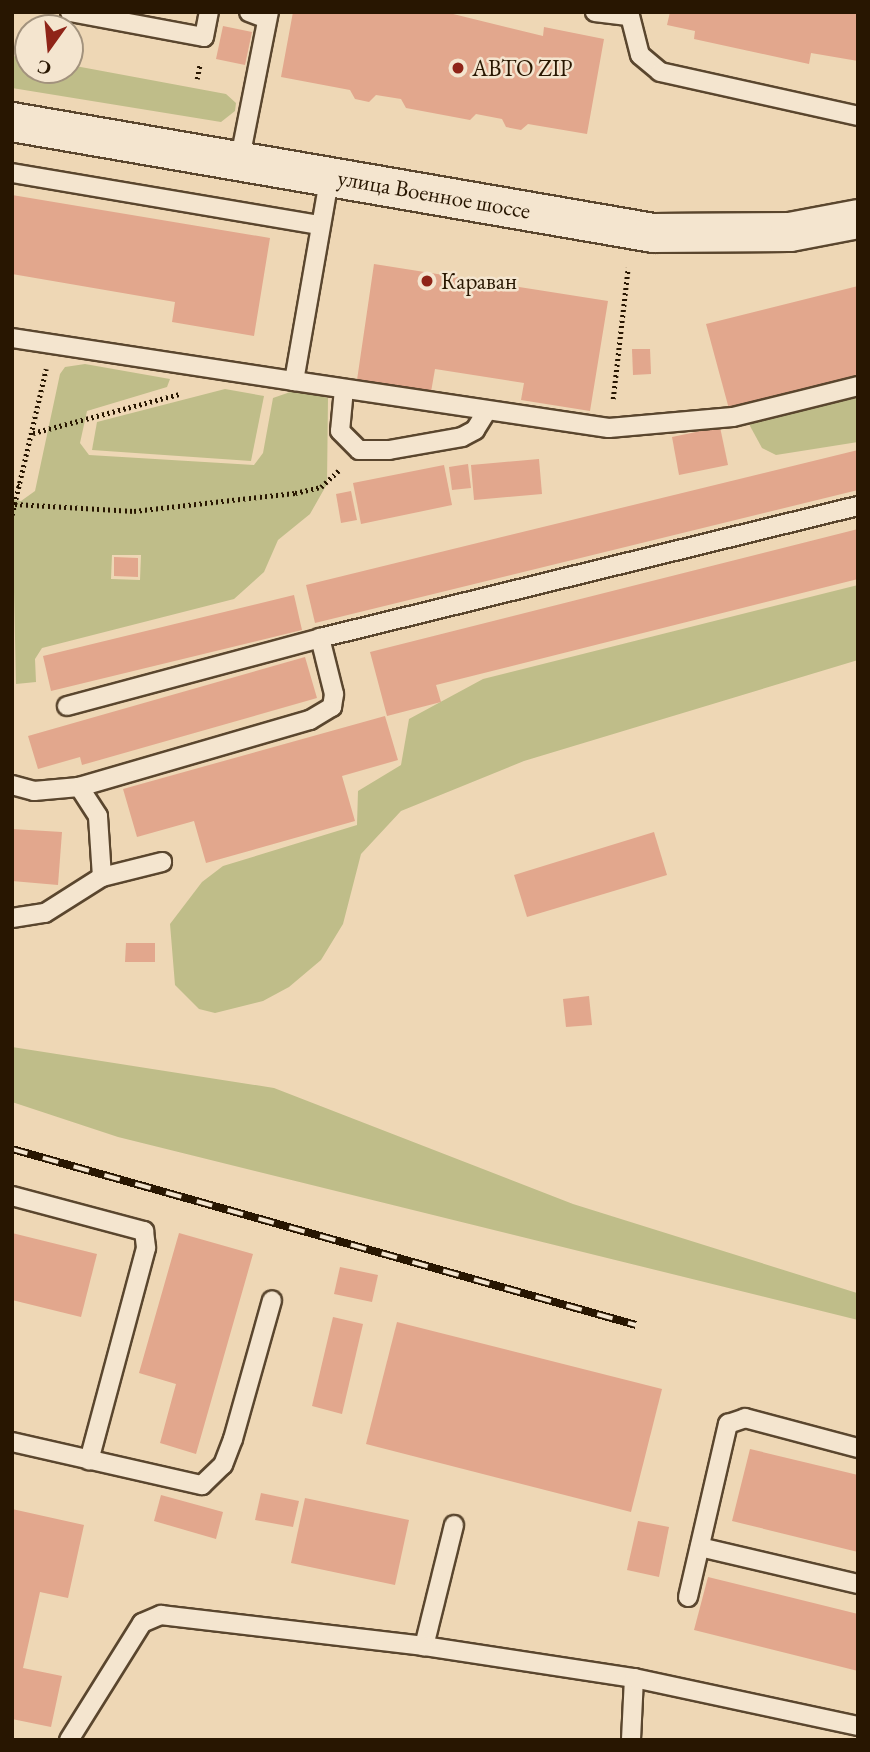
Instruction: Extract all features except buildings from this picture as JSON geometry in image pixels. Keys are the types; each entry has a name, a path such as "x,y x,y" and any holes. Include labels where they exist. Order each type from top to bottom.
{"main road":[{"name":"улица Военное шоссе","path":"12,122 240,159 653,233 790,232 858,219"}],"lane":[{"path":"70,12 204,37 209,12"},
{"path":"240,159 268,16 249,12"},
{"path":"595,12 629,14 640,55 660,72 858,116"},
{"path":"12,173 320,225"},
{"path":"294,381 330,175"},
{"path":"12,338 610,428 733,417 858,386"},
{"path":"344,389 340,431 351,448 389,450 462,437 475,430 487,411"},
{"path":"67,706 320,638 858,506"},
{"path":"12,785 34,791 79,787 323,715 332,707 334,694 320,638"},
{"path":"79,787 98,816 102,877"},
{"path":"12,918 45,914 102,877 162,862"},
{"path":"12,1196 144,1231 146,1248 89,1461"},
{"path":"12,1443 192,1486 212,1477 233,1439 272,1300"},
{"path":"688,1597 728,1424 745,1418 858,1448"},
{"path":"424,1646 454,1525"},
{"path":"700,1547 858,1584"},
{"path":"69,1740 142,1623 161,1615 424,1646 634,1678 858,1726"},
{"path":"631,1740 634,1678"}],"path":[{"path":"610,428 629,254"},
{"path":"12,515 33,433 50,344"},
{"path":"33,433 188,392"},
{"path":"15,504 134,511 295,493 321,486 336,474 351,448"},
{"path":"12,484 20,486"}],"shaded area":[{"path":"12,56 14,84 84,84 84,68 226,94 236,103 235,111 221,122 12,88"},
{"path":"85,364 170,379 167,387 87,411 80,443 89,455 254,465 263,453 273,398 296,390 328,398 327,484 310,514 278,540 264,572 234,599 42,648 35,659 36,682 16,684 12,499 21,501 35,491 60,374 65,367","holes":["112,555 141,555 140,580 111,579"]},
{"path":"225,389 264,396 251,461 92,450 97,422"},
{"path":"858,398 858,442 776,455 762,448 750,426 751,419"},
{"path":"858,585 858,660 524,761 401,811 361,854 343,924 321,960 289,987 263,1001 215,1013 199,1009 175,985 170,924 202,882 223,866 357,825 358,791 401,765 409,719 483,679"},
{"path":"12,1047 274,1088 573,1204 857,1293 858,1320 118,1137 12,1102"}],"railway":[{"path":"12,1149 636,1325"}],"place":[{"name":"АВТО ZIP","path":"458,68"},
{"name":"Караван","path":"427,281"}]}
